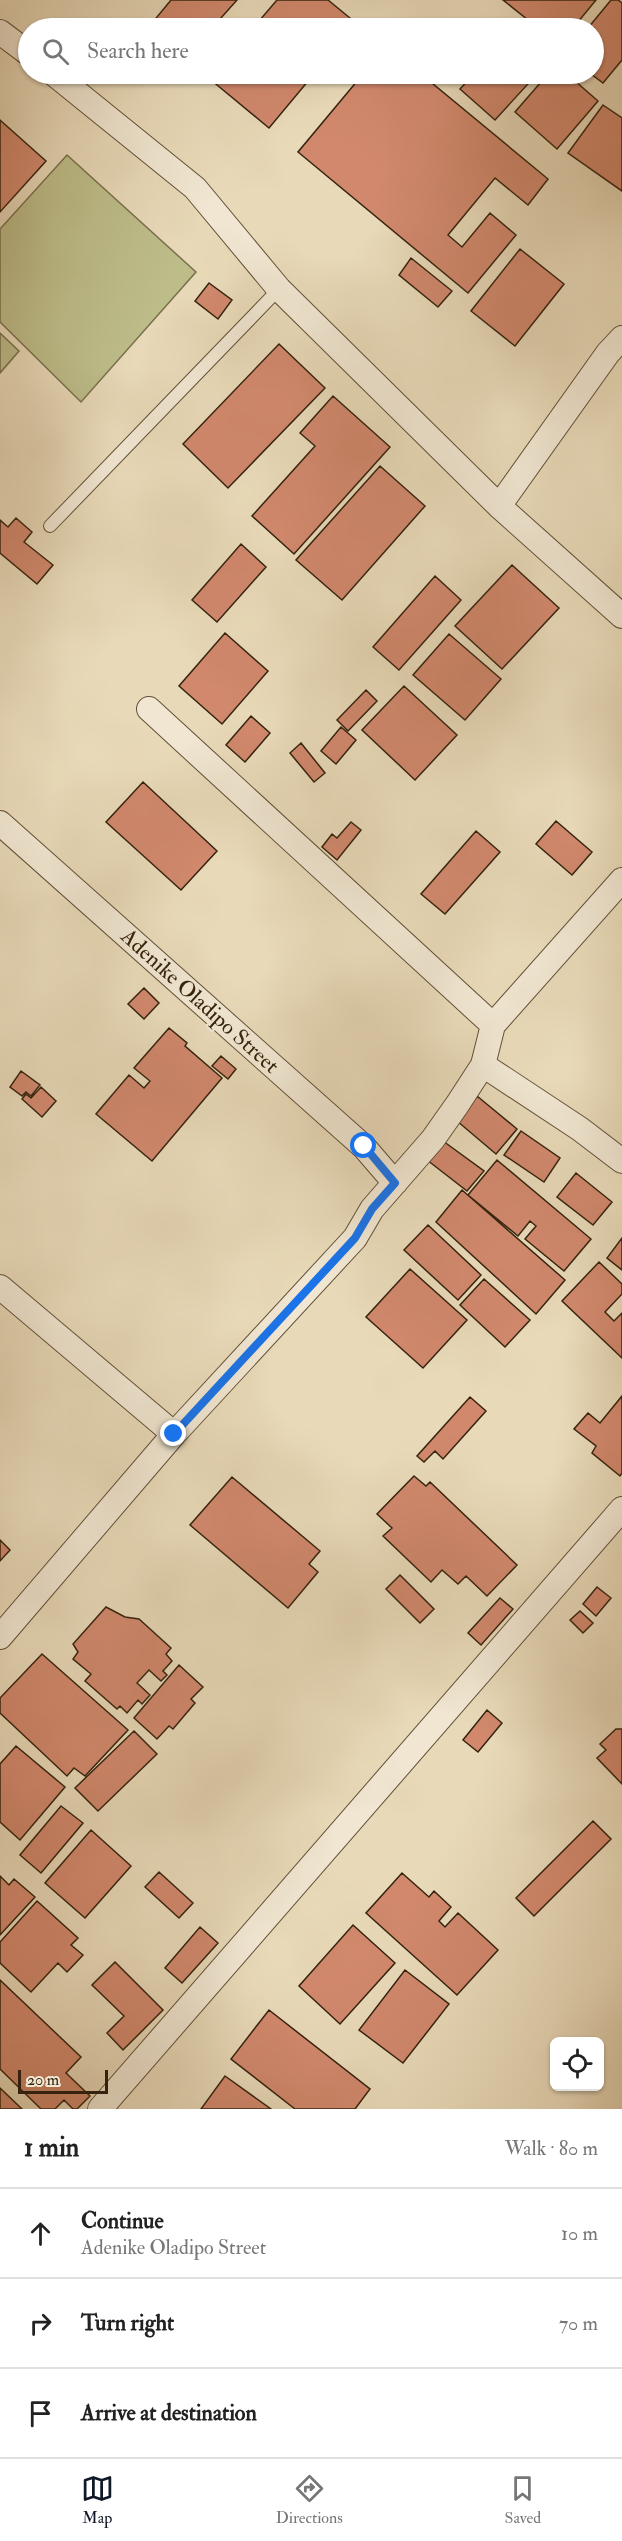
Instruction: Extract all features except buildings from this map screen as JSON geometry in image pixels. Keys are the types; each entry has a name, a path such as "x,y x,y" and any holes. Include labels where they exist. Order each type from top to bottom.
{"street":[{"path":"0,32 18,46"},
{"path":"66,84 195,188 279,289 499,506 622,616"},
{"path":"499,506 608,353 622,338"},
{"path":"149,709 493,1025"},
{"name":"Adenike Oladipo Street","path":"0,822 364,1146 395,1183"},
{"path":"0,1637 174,1434 355,1238 372,1209 433,1139 483,1065 493,1025 622,880"},
{"path":"483,1065 580,1129 622,1161"},
{"path":"0,1287 174,1434"},
{"path":"100,2109 622,1509"}],"lane":[{"path":"50,526 279,289"}],"green space":[{"path":"67,155 196,272 81,402 0,322 0,229"},
{"path":"0,333 19,351 0,373"}],"route":[{"path":"174,1434 355,1238 372,1209 395,1183 364,1146"}]}
